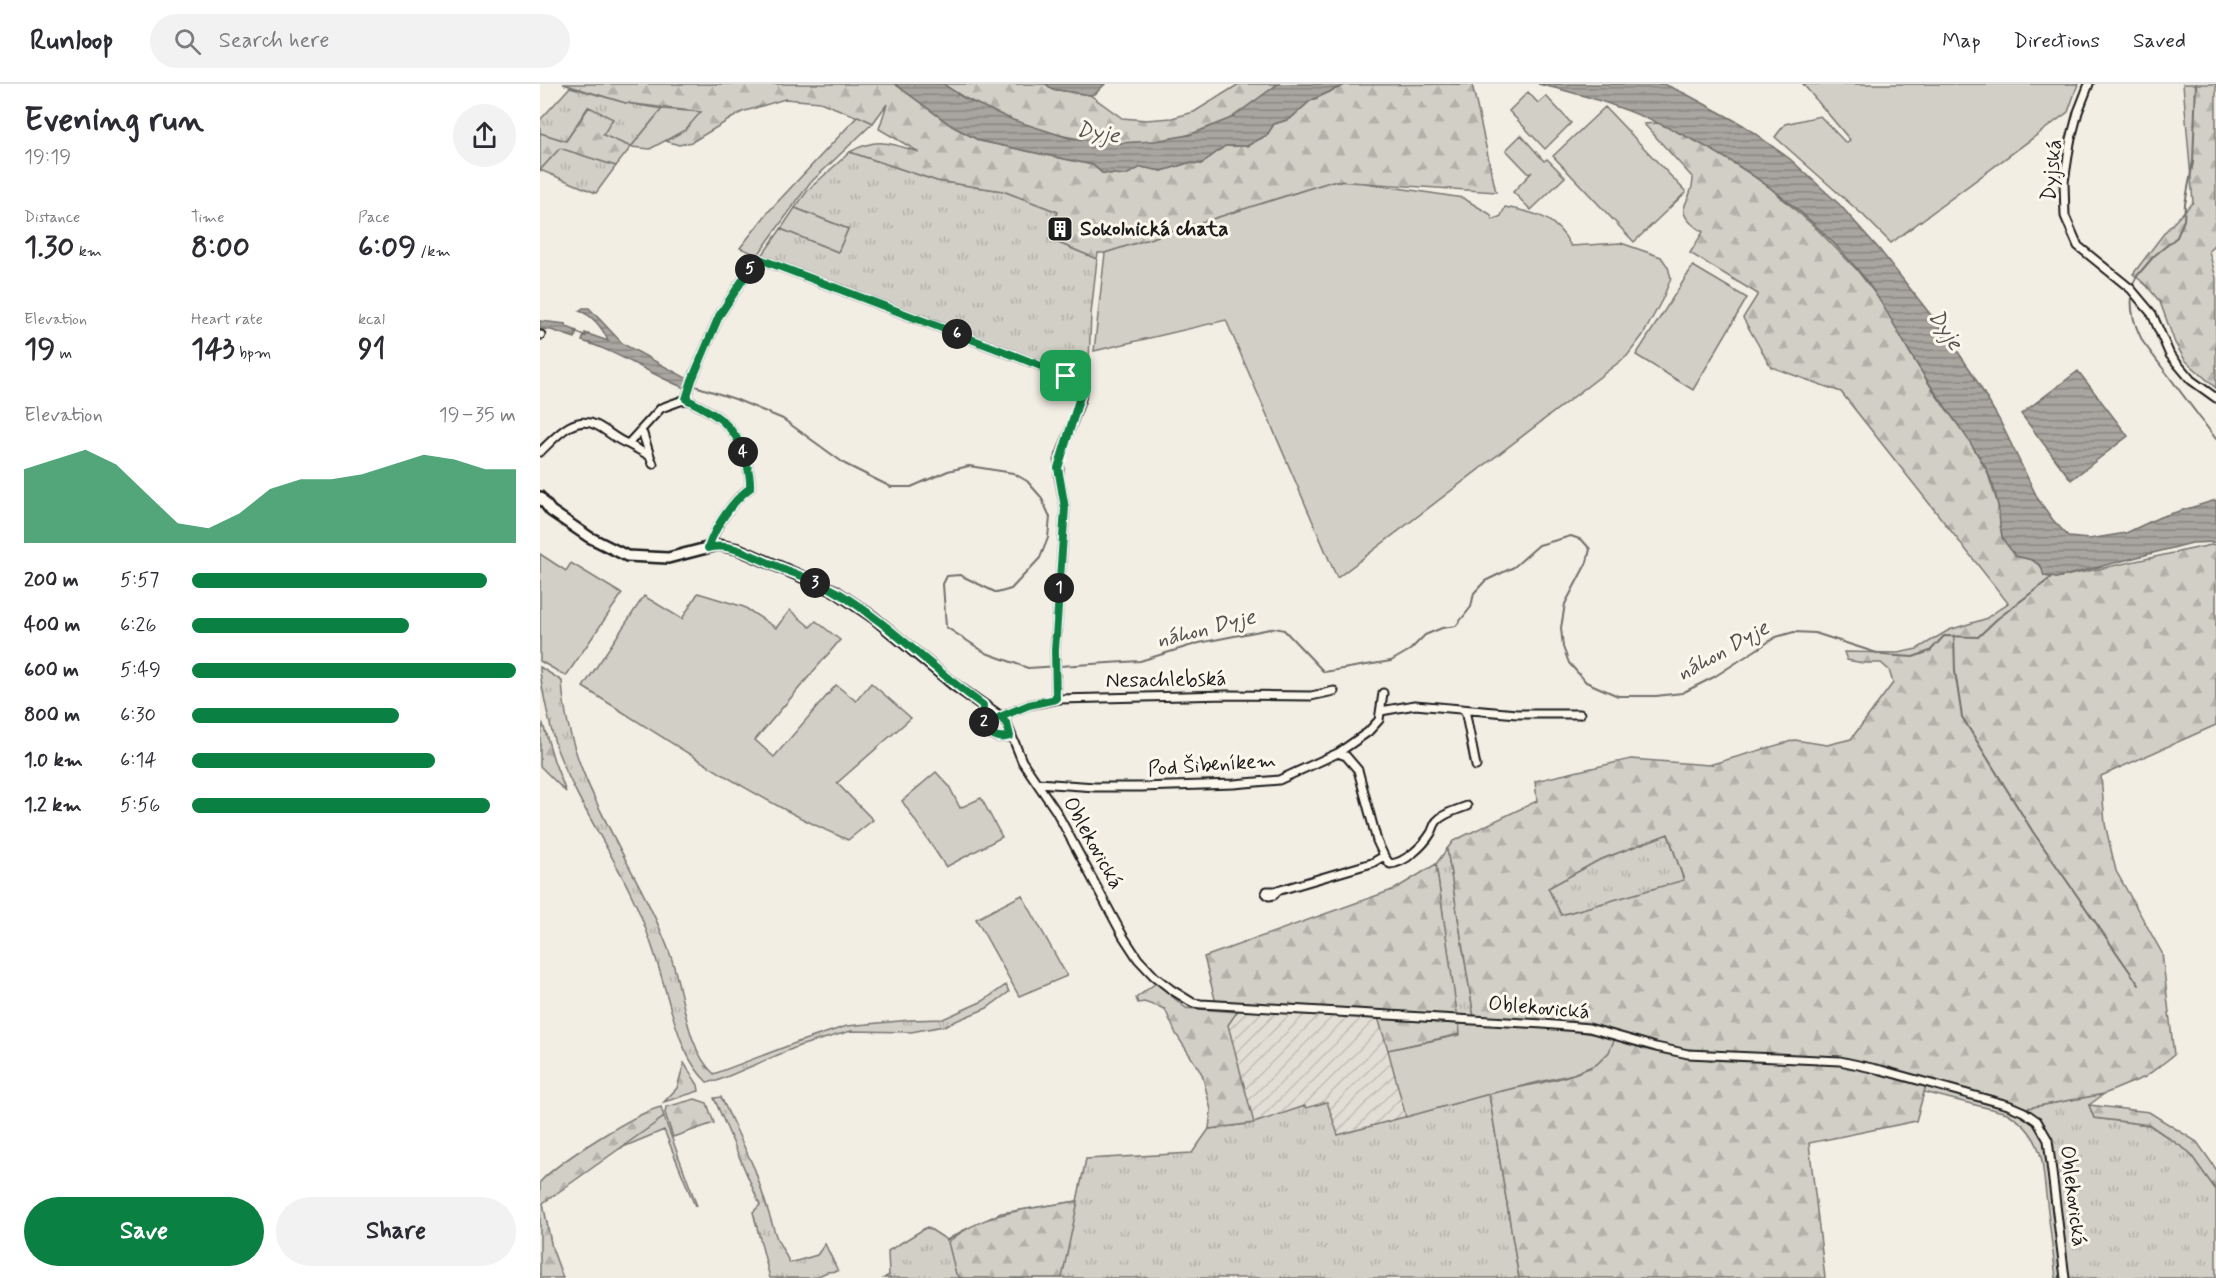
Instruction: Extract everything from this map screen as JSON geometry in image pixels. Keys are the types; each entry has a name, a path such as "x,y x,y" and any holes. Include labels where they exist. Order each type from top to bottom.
{"street":[{"name":"Dyjská","path":"2090,84 2078,112 2070,143 2064,182 2065,216 2078,246 2131,289 2152,314 2170,355 2191,380 2216,398"},
{"path":"628,444 661,408 687,396 722,310 757,258 1066,376 1083,387 1058,468 1065,508 1055,661 1056,699"},
{"path":"687,396 722,419 730,427 739,440 751,476 750,488 741,495 722,520 708,548"},
{"path":"540,452 566,429 578,422 594,424 650,456"},
{"path":"640,431 653,464"},
{"name":"Oblekovická","path":"540,497 551,511 589,537 627,556 668,558 718,545 738,549 836,591 873,617 953,684 1007,724 1022,761 1056,811 1123,936 1138,959 1154,976 1192,1003 1589,1028 1688,1054 1840,1061 2008,1105 2025,1112 2037,1121 2048,1140 2065,1278"},
{"name":"Nesachlebská","path":"1000,717 1029,705 1056,699 1311,696 1334,691"},
{"name":"Pod Šibeníkem","path":"1038,783 1130,787 1234,784 1279,780 1338,753 1368,732 1379,720 1383,693"},
{"path":"983,705 984,723 990,732 996,737 1010,736"},
{"path":"1381,711 1415,705 1517,714 1580,714"},
{"path":"1465,710 1476,766"},
{"path":"1338,753 1346,756 1358,770 1377,841 1390,864 1398,863 1411,854 1430,836 1437,821 1446,814 1467,806"},
{"path":"1277,891 1371,863 1384,856"}],"shaded area":[{"path":"895,84 943,84 964,98 1013,120 1069,138 1119,143 1154,141 1189,135 1231,118 1278,84 1346,84 1310,101 1290,119 1274,124 1267,135 1247,146 1225,146 1201,164 1188,163 1162,171 1141,167 1126,175 1102,173 1093,165 980,141 952,126"},
{"path":"1046,84 1105,84 1095,94 1090,95 1052,89"},
{"path":"1538,84 1664,84 1743,125 1790,159 1839,204 1879,249 1945,333 1971,371 2000,421 2038,499 2069,537 2089,539 2126,533 2160,517 2216,500 2216,542 2192,543 2056,578 2044,576 2041,566 2032,560 2016,556 2005,543 1996,497 1986,468 1925,377 1868,283 1826,235 1791,204 1753,176 1713,151 1671,129 1628,111"},
{"path":"589,308 623,344 690,380 687,389 609,351 582,341 585,333 608,341 596,322 579,311"},
{"path":"540,321 566,324 567,327 577,331 575,338 540,329"},
{"path":"2078,371 2128,436 2071,480 2021,414"},
{"path":"1237,1012 1378,1018 1406,1117 1337,1135 1326,1102 1306,1108 1304,1106 1254,1123 1228,1025"}],"green space":[{"path":"563,84 895,84 952,126 980,141 1093,165 1102,173 1125,175 1141,167 1162,171 1188,163 1201,164 1225,146 1247,146 1267,135 1274,124 1290,119 1310,101 1345,85 1472,84 1496,192 1333,181 1105,253 1098,253 1097,259 1049,239 1058,212 1003,191 937,181 850,152 868,144 884,143 919,152 879,129 887,104 873,123 820,102 785,99 742,112 692,142 679,145 666,141 685,130 700,112 626,103"},
{"path":"943,84 1046,84 1052,89 1090,95 1122,118 1146,120 1172,118 1194,112 1239,84 1278,84 1230,119 1195,133 1158,141 1120,143 1082,139 1045,131 1009,119"},
{"path":"1803,84 2078,84 2068,112 1891,243 1775,137 1785,124 1820,116 1846,143 1850,140"},
{"path":"2183,84 2216,84 2216,242 2209,251 2216,278 2216,388 2185,360 2175,343 2160,302 2133,274 2165,232 2193,202"},
{"path":"570,87 626,103 662,109 631,147 603,135 588,107 566,141 540,133 540,120"},
{"path":"1528,92 1538,103 1546,96 1571,123 1545,149 1509,111"},
{"path":"589,107 613,119 603,135 631,147 616,166 560,148 540,170 540,133 566,141"},
{"path":"1605,107 1686,192 1634,242 1553,156"},
{"path":"662,109 701,112 685,130 650,149 631,147"},
{"path":"858,116 873,123 809,184 758,255 740,248 769,211"},
{"path":"1659,123 1711,148 1766,184 1815,227 1857,270 1883,304 1911,355 1936,395 1969,440 1987,471 1998,505 2002,538 2016,556 2032,560 2056,578 2216,544 2216,725 2101,776 2105,824 2116,871 2162,953 2174,1055 2145,1077 2104,1094 2027,1108 1873,1064 1833,1057 1704,1052 1663,1046 1584,1023 1474,1017 1447,849 1453,841 1537,801 1535,781 1631,759 1709,765 1795,740 1827,745 1851,739 1893,683 1889,670 1881,663 1847,660 1844,652 1898,653 1917,649 1949,630 1985,619 2008,603 1841,392 1771,367 1743,318 1758,294 1690,253 1703,232 1686,218 1684,212 1693,178 1644,124","holes":["1668,834 1684,880 1561,915 1548,888 1599,860"]},
{"path":"1521,135 1544,161 1547,159 1565,177 1531,210 1513,192 1532,172 1529,174 1506,150"},
{"path":"560,148 616,166 596,193 540,170"},
{"path":"850,152 937,181 1003,191 1058,212 1049,239 1097,259 1089,361 1085,380 761,257 781,229 838,252 848,229 795,208 808,190"},
{"path":"1333,181 1365,183 1463,198 1490,214 1493,220 1501,216 1505,207 1526,211 1551,222 1571,246 1621,243 1661,257 1668,267 1671,278 1643,335 1627,356 1337,578 1226,320 1094,351 1105,253"},
{"path":"795,208 848,229 838,252 781,229"},
{"path":"1693,266 1747,298 1693,390 1636,355"},
{"path":"540,554 566,571 571,563 622,594 566,676 540,661"},
{"path":"698,593 744,607 776,628 790,610 810,627 816,621 840,640 755,740 774,757 836,685 856,701 871,683 911,718 837,783 873,820 848,840 779,807 746,788 583,687 644,596 682,619"},
{"path":"540,667 562,681 567,718 576,753 589,786 655,917 674,966 697,1049 704,1063 714,1074 847,1026 943,1019 983,1001 1006,985 1009,992 987,1008 944,1026 911,1032 851,1031 799,1046 717,1081 707,1082 689,1058 681,1039 654,951 637,908 574,788 558,752 547,710"},
{"path":"543,724 566,792 540,766 540,735"},
{"path":"936,772 949,786 960,808 981,798 1002,837 946,867 902,801"},
{"path":"1668,834 1684,881 1561,915 1548,888 1599,860"},
{"path":"1447,849 1474,1017 1457,1016 1436,864"},
{"path":"1436,864 1460,1034 1388,1050 1376,1011 1216,1003 1204,957 1395,889"},
{"path":"1022,895 1067,976 1019,996 976,919"},
{"path":"1156,983 1186,1008 1237,1012 1228,1025 1254,1123 1209,1129 1211,1110 1202,1074 1176,1034 1165,1009 1144,1002 1138,1003 1136,998"},
{"path":"1459,1022 1557,1029 1615,1038 1609,1052 1597,1064 1573,1074 1406,1117 1388,1050 1460,1035"},
{"path":"1615,1038 1668,1055 1722,1060 1844,1065 1926,1085 1916,1121 1809,1143 1825,1278 1519,1278 1489,1094 1585,1070 1603,1059"},
{"path":"684,1063 698,1085 699,1091 664,1102 677,1088"},
{"path":"1926,1085 2006,1108 2035,1122 2046,1144 2062,1278 2056,1278 2042,1161 2038,1146 2030,1133 2007,1113 1924,1092"},
{"path":"1489,1094 1519,1278 884,1278 889,1275 888,1251 927,1227 947,1240 1001,1213 1077,1201 1086,1159 1192,1153 1209,1129 1254,1123 1305,1106 1306,1108 1327,1102 1338,1135"},
{"path":"2104,1094 2089,1105 2094,1118 2149,1125 2189,1152 2216,1190 2216,1278 2068,1278 2051,1141 2041,1123 2027,1108"},
{"path":"721,1097 755,1170 777,1239 790,1263 817,1255 825,1244 838,1271 827,1272 814,1278 770,1278 753,1212 760,1205 714,1098"},
{"path":"695,1099 707,1103 714,1123 673,1137 665,1113 666,1107"},
{"path":"2089,1105 2149,1112 2197,1142 2216,1169 2216,1190 2189,1152 2150,1125 2094,1118"},
{"path":"661,1107 664,1117 543,1203 552,1248 563,1278 540,1278 540,1182 549,1173 598,1139 634,1118"},
{"path":"664,1117 697,1206 695,1206 664,1130 616,1150"},
{"path":"1078,1201 1062,1278 961,1278 956,1274 948,1242 963,1231 1010,1212"}],"waterway":[{"path":"2132,286 2137,276 2154,256 2177,237 2184,220 2193,162 2196,84"},
{"path":"2132,292 2133,317 2143,342 2216,439"},
{"path":"575,332 586,336"},
{"name":"náhon Dyje","path":"692,385 735,399 783,419 845,464 891,487 911,487 948,471 969,466 1013,473 1027,481 1041,497 1050,517 1048,538 1040,558 1011,589 997,593 960,575 947,576 943,584 946,627 986,653 1028,668 1140,661 1199,643 1275,628 1284,630 1324,672 1391,661 1410,650 1425,635 1442,628 1456,626 1471,607 1474,593 1485,581 1514,567 1539,545 1571,536 1582,540 1590,549 1587,562 1565,604 1561,628 1563,647 1569,663 1586,682 1618,696 1656,696 1682,693 1714,677 1776,637 1794,632 1815,633 1883,655 1913,657 1930,651 1944,636 1978,637 1997,619 2052,577"},
{"path":"1954,635 1955,671 1962,717 2033,832 2139,985"}],"place":[{"name":"Sokolnická chata","path":"1060,229"}],"route":[{"path":"757,258 862,296 1066,376 1083,387 1058,468 1065,508 1055,650 1056,699 1029,705 1000,717 1007,724 1010,736 996,737 984,723 983,705 953,684 873,617 836,591 738,549 718,545 708,548 722,520 741,495 750,488 751,476 739,440 730,427 722,419 686,399 719,316 757,258"}],"water label":[{"name":"Dyje","path":"1098,133"},
{"name":"Dyje","path":"1945,330"}]}
